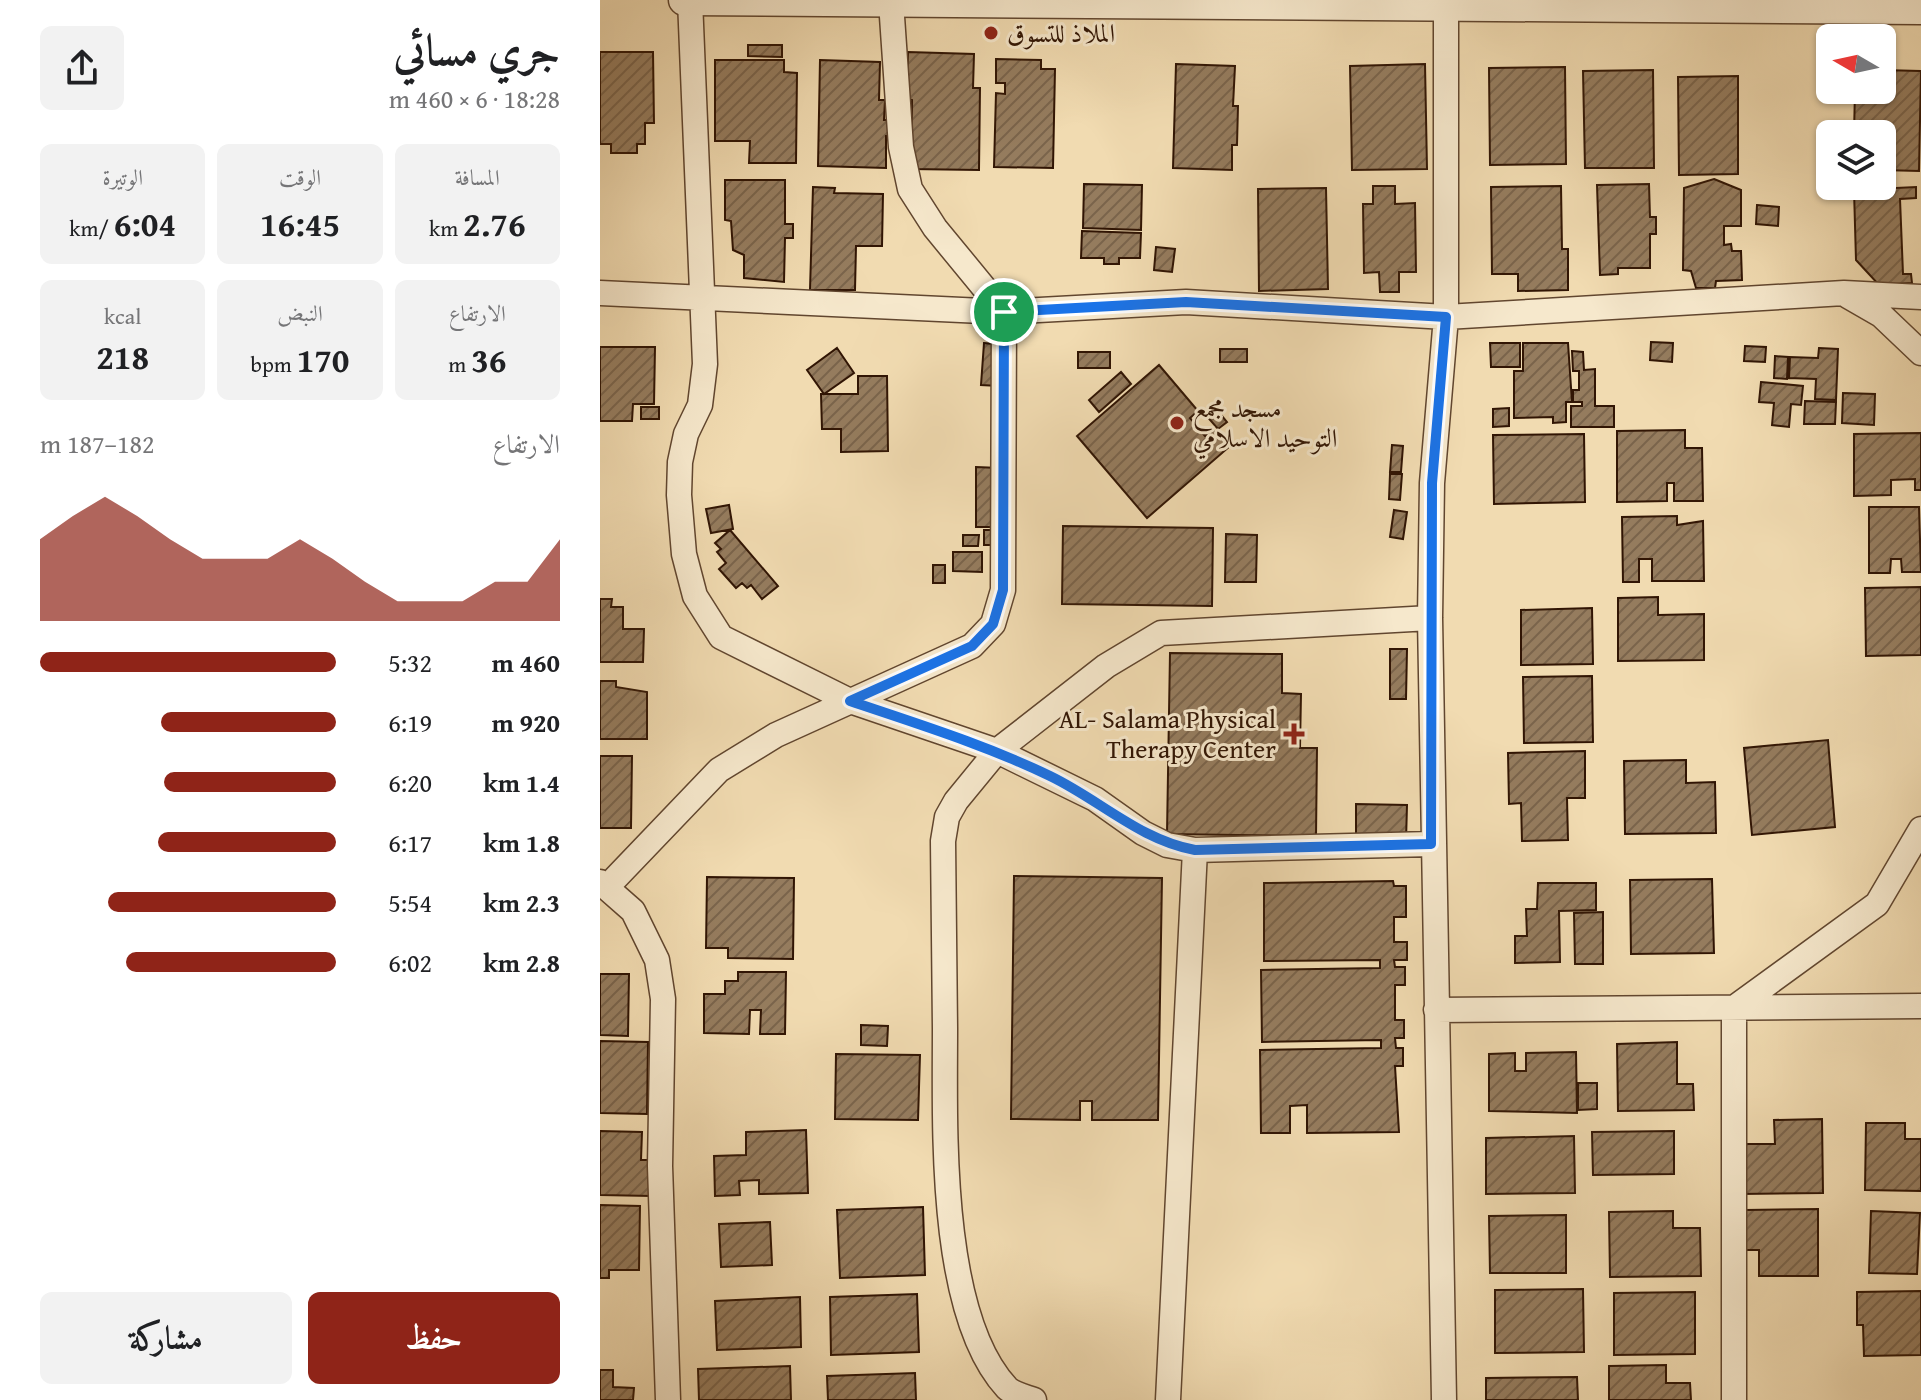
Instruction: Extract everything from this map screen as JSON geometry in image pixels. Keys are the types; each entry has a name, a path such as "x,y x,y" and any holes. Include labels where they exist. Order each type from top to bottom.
{"street":[{"path":"1431,844 1195,850 1167,845 1143,833 1095,799 997,751 850,701 721,637 695,596 684,554 680,462 686,434 704,386 703,298 687,0 1921,9"},
{"path":"668,1400 660,1166 663,999 657,960 633,911 603,885 719,770 776,735 972,646 993,624 1003,590 1004,312 935,228 910,189 901,147 891,2"},
{"path":"1444,1400 1431,844 1430,618 1432,483 1446,317 1446,4"},
{"path":"600,293 1004,312 1186,302 1446,317 1844,293 1921,297"},
{"path":"1844,293 1881,315 1921,353"},
{"path":"1034,1400 1009,1390 984,1353 967,1309 949,1196 943,841 947,817 956,801 997,751 1106,666 1161,633 1430,618"},
{"path":"1734,1008 1877,904 1921,829"},
{"path":"1168,1400 1195,850"},
{"path":"1436,1010 1921,1006"},
{"path":"1734,1008 1734,1400"}],"building":[{"path":"748,45 782,45 782,57 748,56"},
{"path":"600,52 653,52 654,123 645,123 645,144 637,144 637,153 611,153 611,144 600,144"},
{"path":"908,52 974,54 973,88 980,88 979,170 911,169 912,100 907,99"},
{"path":"996,59 1041,60 1041,69 1055,69 1053,168 994,167 996,93 1005,94 1005,83 996,83"},
{"path":"715,60 784,60 784,72 797,73 796,163 749,163 750,141 715,141"},
{"path":"820,60 880,62 879,100 885,100 884,120 894,120 894,136 886,136 886,168 818,166"},
{"path":"1176,64 1235,66 1233,106 1238,106 1237,145 1232,145 1232,170 1173,168"},
{"path":"1425,64 1427,169 1352,170 1350,66"},
{"path":"1565,67 1566,164 1490,165 1489,68"},
{"path":"1653,70 1654,168 1585,168 1583,71"},
{"path":"1896,70 1921,71 1919,171 1896,170 1896,120 1854,120 1855,104 1896,104"},
{"path":"1738,76 1738,174 1679,175 1678,77"},
{"path":"1714,179 1741,190 1741,226 1724,226 1724,245 1731,244 1732,251 1741,251 1742,280 1716,281 1715,288 1696,288 1691,271 1683,270 1684,188"},
{"path":"725,180 785,180 785,224 793,224 793,238 785,238 784,282 744,278 744,255 733,250 731,221 725,220"},
{"path":"1084,184 1142,185 1141,230 1083,228"},
{"path":"1649,184 1650,217 1656,217 1656,234 1650,234 1650,268 1618,268 1618,274 1600,275 1597,185"},
{"path":"1373,186 1395,186 1395,204 1415,203 1416,272 1399,272 1399,292 1380,292 1379,272 1364,273 1363,204 1373,204"},
{"path":"1561,186 1562,249 1568,249 1568,290 1518,291 1518,274 1492,274 1491,187"},
{"path":"813,187 835,188 834,193 883,194 882,246 856,246 855,290 810,290"},
{"path":"1916,187 1916,198 1900,199 1903,274 1911,274 1912,283 1879,285 1856,260 1854,200 1896,200 1896,188"},
{"path":"1326,188 1328,289 1259,291 1258,189"},
{"path":"1757,205 1779,207 1778,226 1756,224"},
{"path":"1082,231 1141,233 1140,258 1119,258 1119,264 1104,264 1104,258 1081,258"},
{"path":"1156,247 1175,249 1172,272 1154,270"},
{"path":"1651,342 1673,343 1672,362 1650,360"},
{"path":"984,343 1002,345 999,386 981,385"},
{"path":"1490,343 1520,343 1520,367 1491,367"},
{"path":"1523,343 1568,343 1572,402 1566,402 1566,422 1553,423 1553,417 1514,418 1514,371 1523,371"},
{"path":"1745,346 1766,347 1765,362 1744,361"},
{"path":"600,347 655,347 654,404 633,404 632,421 600,421"},
{"path":"837,348 854,373 824,394 807,370"},
{"path":"1819,348 1838,349 1836,400 1815,399 1816,379 1789,378 1790,357 1818,358"},
{"path":"1220,349 1247,349 1247,362 1220,362"},
{"path":"1572,351 1583,352 1584,370 1595,369 1595,406 1614,406 1614,427 1571,427 1571,406 1582,406 1582,402 1573,402 1573,390 1579,390 1579,371 1573,371"},
{"path":"1078,352 1110,352 1110,368 1078,368"},
{"path":"1775,356 1788,357 1787,379 1774,378"},
{"path":"1159,365 1198,411 1190,418 1205,436 1213,429 1229,447 1147,518 1077,436"},
{"path":"1121,372 1131,384 1099,412 1089,400"},
{"path":"858,376 887,376 888,451 841,452 841,429 822,429 821,394 858,394"},
{"path":"1761,382 1803,386 1801,405 1791,404 1789,427 1772,425 1774,403 1759,402"},
{"path":"1843,393 1875,394 1874,425 1842,423"},
{"path":"1805,401 1836,402 1835,424 1804,424"},
{"path":"1213,405 1227,422 1218,429 1204,413"},
{"path":"641,407 659,407 659,419 641,419"},
{"path":"1509,408 1509,426 1493,427 1493,409"},
{"path":"1685,430 1685,448 1702,448 1703,501 1674,501 1674,483 1667,483 1667,501 1617,502 1617,431"},
{"path":"1921,433 1921,490 1915,490 1915,479 1891,480 1891,495 1854,496 1854,434"},
{"path":"1584,434 1585,502 1494,504 1493,435"},
{"path":"1392,445 1403,446 1401,472 1390,472"},
{"path":"976,467 999,468 999,527 976,527"},
{"path":"1390,474 1402,474 1400,500 1389,499"},
{"path":"729,505 733,529 711,533 706,509"},
{"path":"1869,507 1919,507 1921,572 1902,572 1901,559 1891,559 1890,573 1869,573"},
{"path":"1394,510 1407,512 1403,539 1390,537"},
{"path":"1677,516 1677,525 1703,521 1704,581 1652,581 1652,559 1639,559 1639,582 1623,582 1622,517"},
{"path":"1063,526 1213,528 1212,606 1062,604"},
{"path":"730,530 778,586 762,599 751,585 747,588 742,583 736,588 719,569 726,563 717,552 721,549 715,543"},
{"path":"984,530 997,530 996,545 984,545"},
{"path":"1226,534 1257,535 1256,582 1225,582"},
{"path":"963,535 979,535 978,546 963,546"},
{"path":"953,552 982,552 982,572 953,571"},
{"path":"933,565 945,565 945,583 933,583"},
{"path":"1921,587 1921,655 1866,656 1865,588"},
{"path":"1658,597 1658,615 1704,614 1704,660 1618,661 1618,598"},
{"path":"600,599 612,599 611,607 623,607 623,629 644,629 643,662 600,662"},
{"path":"1592,608 1593,664 1521,665 1521,610"},
{"path":"1390,649 1407,649 1406,699 1390,699"},
{"path":"1170,653 1282,654 1282,693 1301,694 1300,748 1317,748 1316,836 1167,834"},
{"path":"1592,676 1593,742 1524,743 1523,677"},
{"path":"600,681 616,681 616,687 647,692 647,739 600,739"},
{"path":"1828,740 1835,827 1752,835 1744,748"},
{"path":"1585,751 1585,798 1567,798 1568,840 1522,841 1521,803 1509,804 1508,753"},
{"path":"600,756 632,756 631,828 600,828"},
{"path":"1686,760 1686,783 1715,782 1716,833 1625,834 1624,761"},
{"path":"1356,804 1407,805 1406,841 1356,840"},
{"path":"1014,876 1162,878 1158,1120 1092,1120 1092,1101 1080,1101 1080,1120 1011,1119"},
{"path":"707,877 794,878 793,959 728,958 728,948 706,948"},
{"path":"1712,879 1714,953 1631,954 1630,880"},
{"path":"1393,881 1394,886 1406,886 1406,917 1394,917 1394,942 1407,942 1407,960 1394,960 1395,967 1405,967 1405,985 1395,985 1395,1020 1404,1020 1404,1038 1395,1038 1396,1048 1403,1048 1403,1066 1395,1066 1399,1132 1307,1133 1307,1105 1290,1106 1290,1133 1261,1133 1260,1050 1381,1048 1381,1040 1262,1042 1261,970 1380,968 1380,960 1264,961 1264,883"},
{"path":"1538,883 1596,883 1596,910 1559,911 1560,962 1515,963 1515,936 1527,936 1526,909 1537,909"},
{"path":"1603,912 1603,964 1575,964 1574,913"},
{"path":"738,972 786,972 785,1034 760,1034 761,1010 750,1010 749,1034 704,1033 704,994 725,994 725,981 738,981"},
{"path":"600,974 629,974 628,1036 600,1035"},
{"path":"861,1025 888,1026 887,1046 861,1045"},
{"path":"600,1041 648,1042 647,1114 600,1113"},
{"path":"1677,1042 1677,1084 1693,1084 1694,1110 1618,1111 1617,1044"},
{"path":"1576,1052 1577,1113 1489,1111 1489,1054 1515,1053 1515,1071 1526,1071 1526,1053"},
{"path":"836,1054 920,1055 918,1120 835,1119"},
{"path":"1578,1083 1597,1083 1597,1109 1578,1110"},
{"path":"1822,1119 1823,1193 1740,1194 1740,1144 1775,1144 1774,1120"},
{"path":"1866,1123 1905,1123 1905,1139 1921,1139 1921,1191 1865,1190"},
{"path":"806,1130 808,1193 759,1194 759,1180 739,1181 740,1195 715,1196 714,1156 746,1155 746,1132"},
{"path":"600,1131 642,1132 641,1160 652,1160 651,1196 600,1195"},
{"path":"1674,1131 1674,1174 1593,1175 1592,1132"},
{"path":"1574,1136 1575,1193 1486,1194 1486,1138"},
{"path":"600,1205 640,1206 639,1270 609,1270 609,1278 600,1278"},
{"path":"923,1207 925,1275 840,1278 837,1210"},
{"path":"1818,1209 1818,1276 1759,1276 1759,1250 1746,1250 1746,1210"},
{"path":"1673,1211 1673,1228 1700,1228 1701,1276 1610,1277 1609,1212"},
{"path":"1871,1211 1920,1213 1917,1274 1869,1273"},
{"path":"1566,1215 1566,1273 1490,1273 1489,1216"},
{"path":"770,1222 772,1265 721,1267 719,1224"},
{"path":"1583,1289 1584,1352 1495,1353 1495,1290"},
{"path":"1921,1291 1921,1355 1864,1356 1863,1325 1857,1325 1857,1292"},
{"path":"1695,1292 1695,1354 1614,1355 1614,1293"},
{"path":"917,1294 919,1352 831,1355 830,1297"},
{"path":"800,1297 801,1347 717,1350 715,1301"},
{"path":"1666,1365 1666,1383 1690,1383 1691,1400 1609,1400 1609,1366"},
{"path":"790,1366 791,1400 699,1400 698,1369"},
{"path":"600,1370 613,1370 613,1387 634,1388 633,1400 600,1400"},
{"path":"915,1373 916,1400 828,1400 827,1376"},
{"path":"1577,1377 1578,1400 1486,1400 1486,1378"}],"place":[{"name":"الملاذ للتسوق","path":"991,33"},
{"name":"مسجد مجمع التوحيد الاسلامي","path":"1177,423"},
{"name":"AL- Salama Physical Therapy Center","path":"1294,734"}],"route":[{"path":"1186,302 1446,317 1432,483 1431,844 1195,850 1167,845 1143,833 1095,799 997,751 850,701 972,646 993,624 1003,590 1004,312 1104,309 1186,302"}]}
